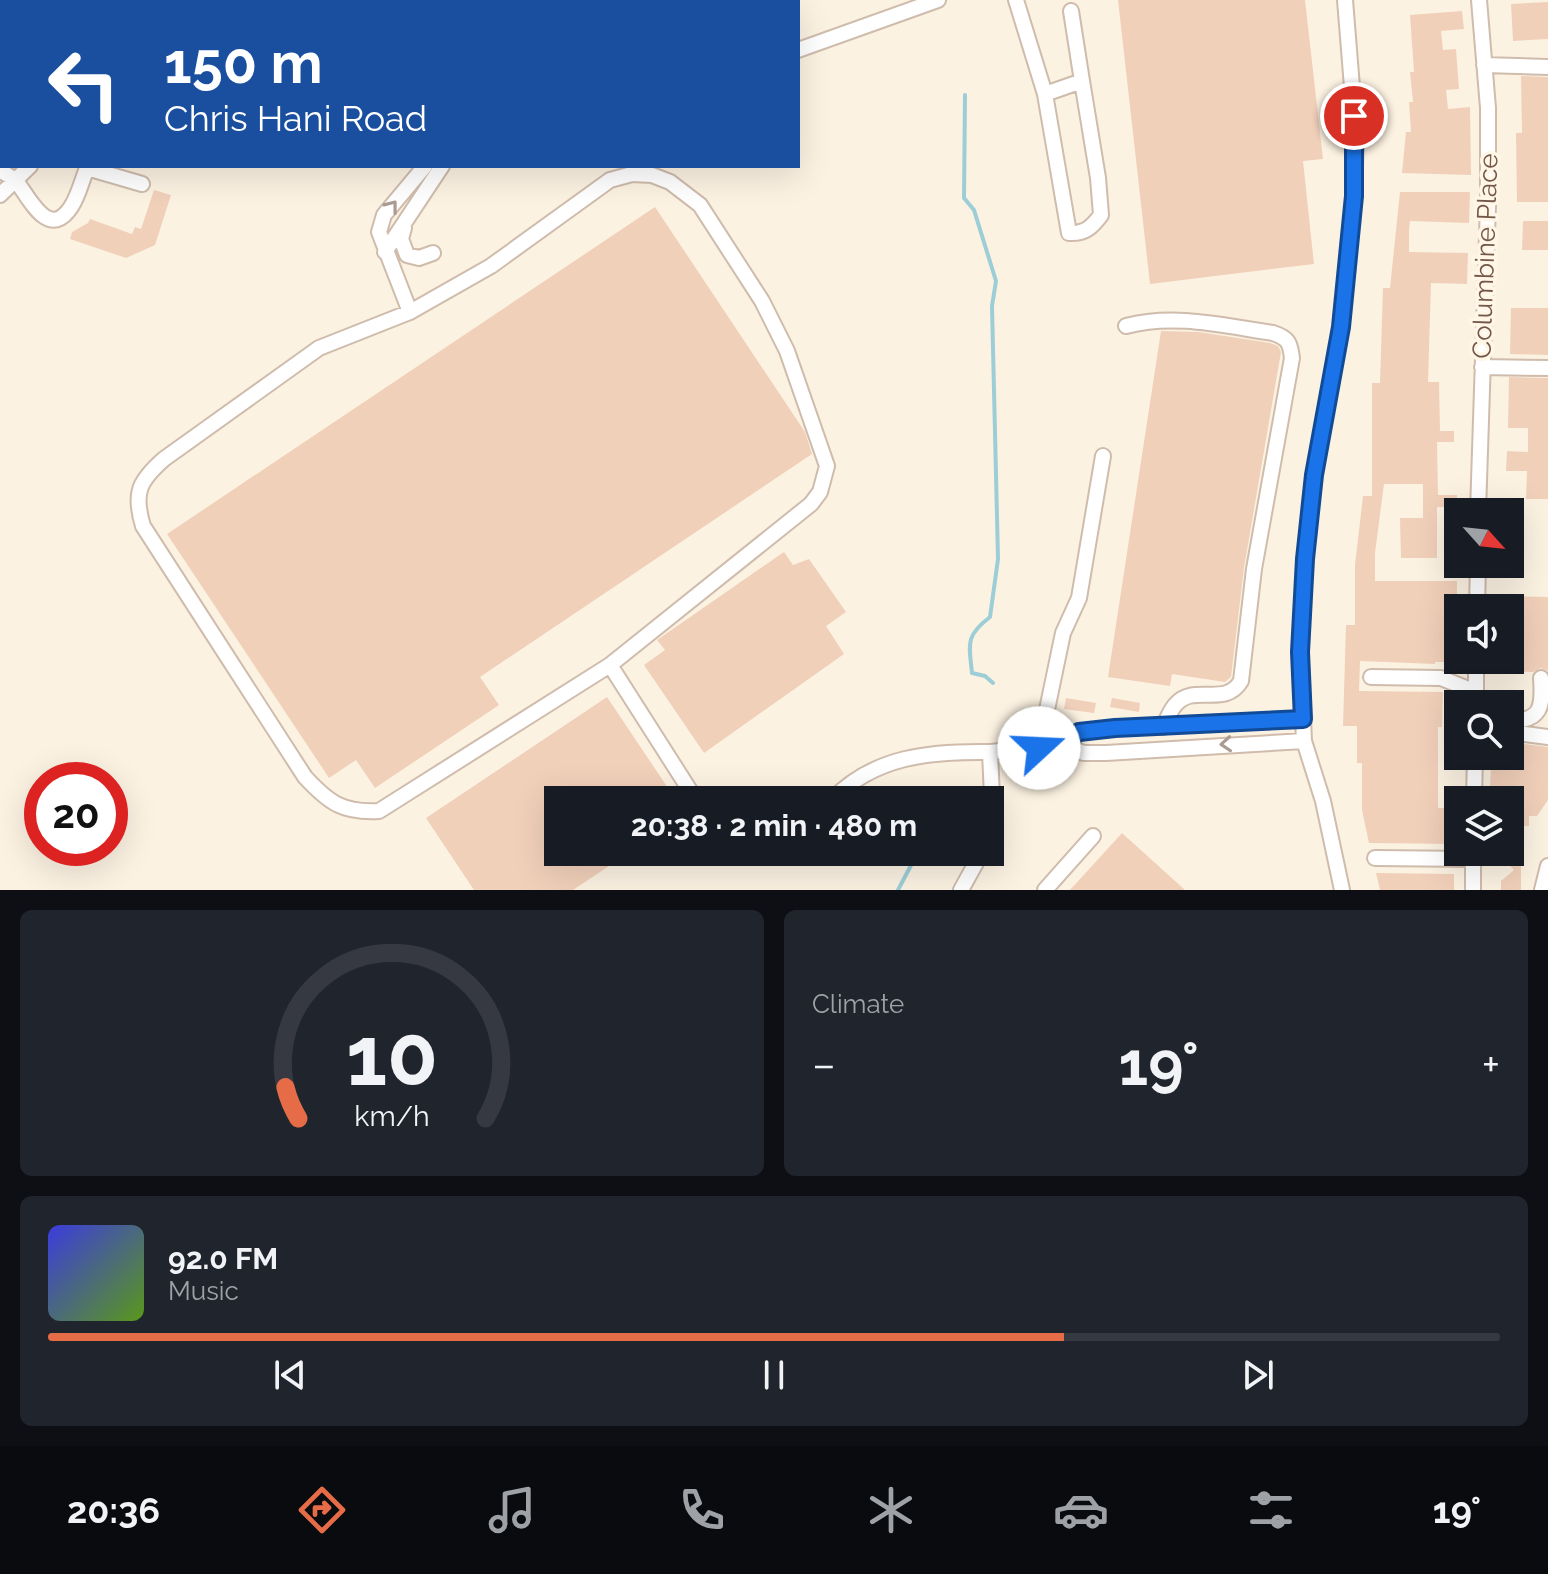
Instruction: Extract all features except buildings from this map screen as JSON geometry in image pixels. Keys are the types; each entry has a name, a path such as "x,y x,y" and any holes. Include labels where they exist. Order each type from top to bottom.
{"street":[{"path":"800,49 938,0"},
{"path":"1016,0 1045,94 1069,233 1078,234 1087,231 1101,215 1098,178 1071,11"},
{"path":"1342,890 1323,801 1304,741 1300,652 1314,475 1341,327 1354,196 1356,137 1345,0"},
{"name":"Columbine Place","path":"1478,498 1488,264 1488,108 1479,0"},
{"path":"1484,65 1548,67"},
{"path":"1045,94 1082,81"},
{"path":"0,195 28,168"},
{"path":"0,170 15,181 38,214 51,219 60,217 73,205 88,168"},
{"path":"91,168 142,184"},
{"path":"410,312 379,232 384,215 423,168"},
{"path":"385,252 441,168"},
{"path":"632,174 652,175 670,182 700,205 762,301 787,351 827,466 820,492 811,504 610,665 379,811 358,812 324,797 305,777 143,526 137,506 139,488 164,459 319,348 410,312 491,266 610,180 632,174"},
{"path":"404,225 401,239 407,255 419,258 433,253"},
{"path":"1126,326 1160,319 1189,320 1273,333 1291,343 1292,358 1254,569 1241,681 1223,696 1188,695 1177,702 1163,727"},
{"path":"1482,367 1548,368"},
{"path":"1039,748 1063,633 1079,598 1103,456"},
{"path":"610,665 687,786"},
{"path":"1371,677 1446,678 1464,690"},
{"path":"1524,721 1539,711 1543,694 1541,678"},
{"path":"845,786 877,767 922,754 1039,748 1060,745 1079,732 1115,728 1303,719"},
{"path":"1524,734 1548,737"},
{"path":"1060,745 1084,753 1106,753 1304,741"},
{"path":"990,752 992,786"},
{"path":"1045,890 1093,836"},
{"path":"1375,858 1444,856"},
{"path":"961,890 974,866"},
{"path":"1473,866 1473,890"},
{"path":"1542,890 1548,866"}],"waterway":[{"path":"965,95 964,198 974,210 996,281 992,306 998,559 990,617 976,630 970,641 972,673 985,676 993,683"},
{"path":"898,890 911,866"}],"route":[{"path":"1039,748 1060,745 1079,732 1115,728 1303,719 1300,652 1305,559 1314,475 1336,361 1348,269 1354,196 1354,116"}]}
